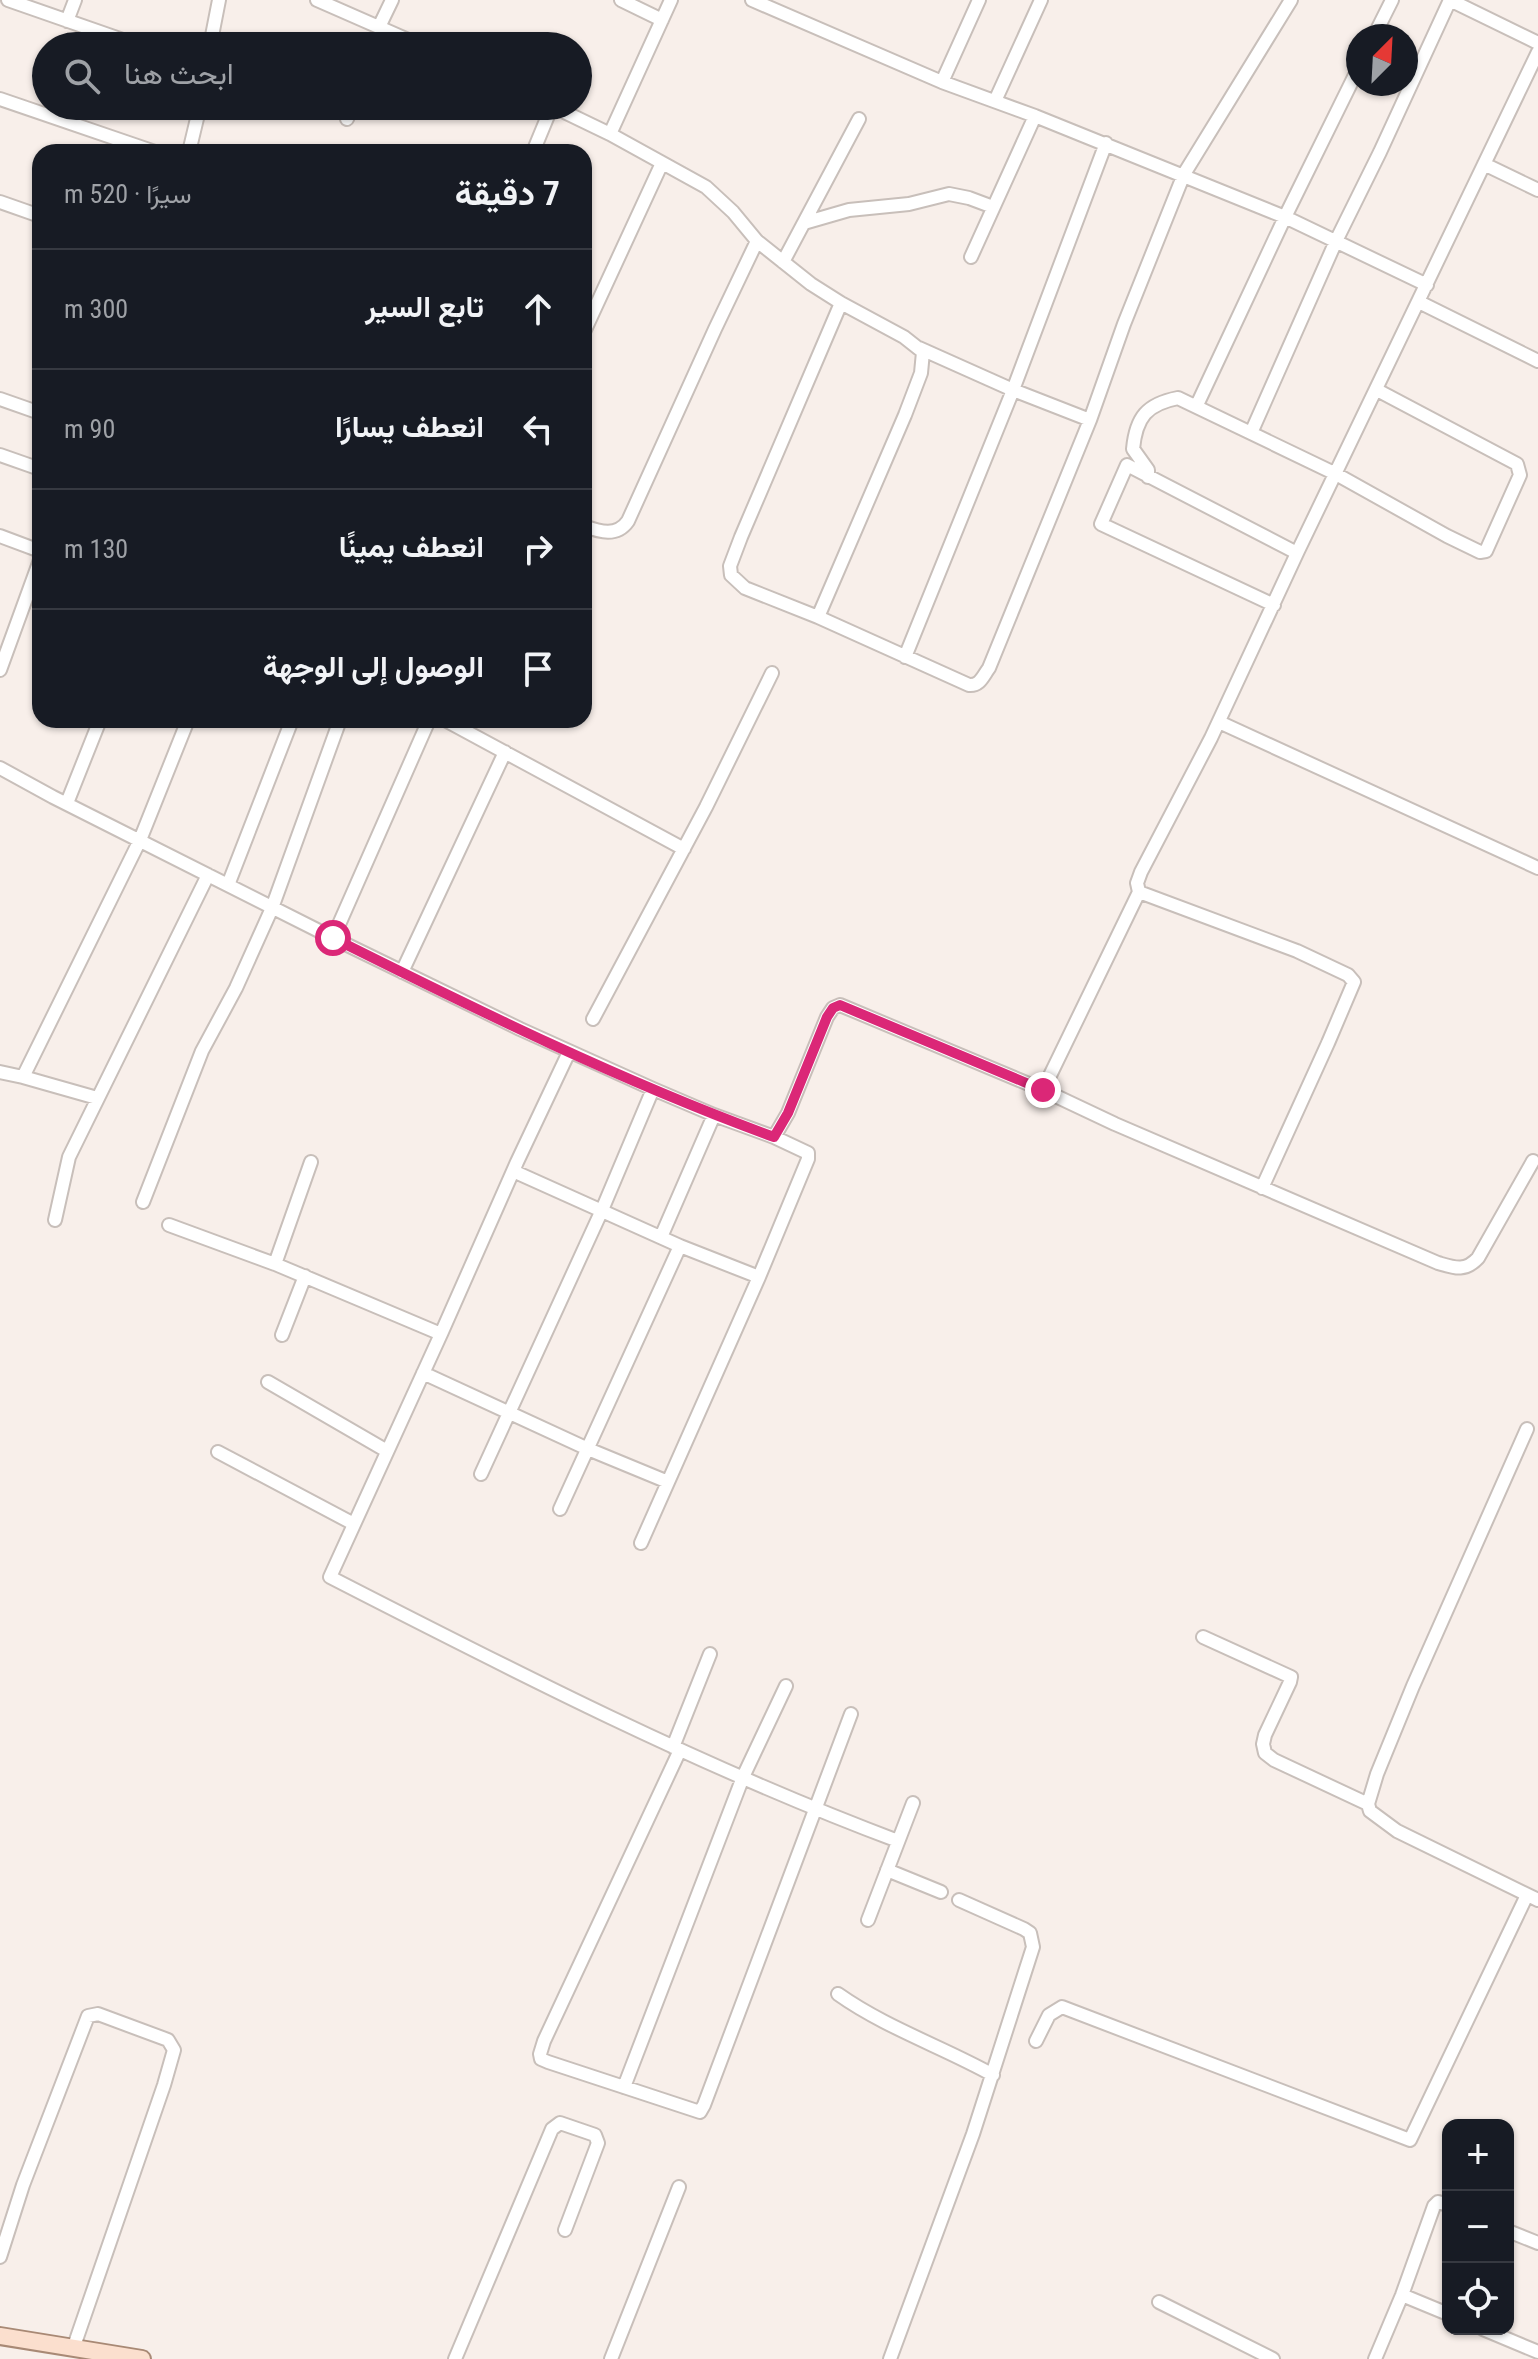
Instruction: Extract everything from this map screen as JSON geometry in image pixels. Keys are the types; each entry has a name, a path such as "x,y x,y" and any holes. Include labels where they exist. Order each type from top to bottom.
{"main road":[{"path":"0,2336 142,2359"}],"street":[{"path":"8,0 99,32"},
{"path":"67,21 75,0"},
{"path":"213,32 219,0"},
{"path":"317,0 390,32"},
{"path":"380,32 392,0"},
{"path":"621,0 662,20"},
{"path":"610,134 671,0"},
{"path":"752,0 942,82 1184,174 1285,217 1427,285"},
{"path":"942,82 979,0"},
{"path":"995,101 1041,0"},
{"path":"841,303 730,566 734,579 745,588 969,685 979,683 989,668 1090,420 1124,324 1184,174 1291,0"},
{"path":"1380,24 1392,0"},
{"path":"1251,433 1336,241 1450,0 1538,43"},
{"path":"1043,1090 1139,892 1137,883 1141,872 1219,722 1538,52"},
{"path":"1197,405 1346,93"},
{"path":"0,99 32,110"},
{"path":"971,257 1035,116"},
{"path":"783,262 859,119"},
{"path":"61,120 132,144"},
{"path":"191,144 197,120"},
{"path":"536,144 546,120"},
{"path":"581,120 715,194 757,241 841,303 919,348 1090,420"},
{"path":"905,657 1013,390 1106,143"},
{"path":"592,315 662,163"},
{"path":"1484,164 1538,190"},
{"path":"804,223 849,210 909,204 949,194 993,207"},
{"path":"0,202 32,213"},
{"path":"592,529 618,531 628,521 757,241"},
{"path":"1419,302 1538,361"},
{"path":"818,617 921,373 923,358 919,348"},
{"path":"1148,477 1148,470 1133,449 1138,423 1154,405 1178,398 1336,474 1447,536 1480,552 1486,551 1520,475 1517,464 1377,390"},
{"path":"0,399 32,410"},
{"path":"0,455 32,466"},
{"path":"1274,605 1101,524 1127,465 1297,553"},
{"path":"0,536 32,548"},
{"path":"0,670 32,587"},
{"path":"0,629 13,635"},
{"path":"593,1019 684,849 772,673"},
{"path":"1219,722 1538,868"},
{"path":"67,803 97,728"},
{"path":"23,1077 140,840 185,728"},
{"path":"228,885 289,728"},
{"path":"143,1202 202,1051 227,1007 272,908 337,728"},
{"path":"333,938 425,728"},
{"path":"460,728 684,849"},
{"path":"402,972 505,752"},
{"path":"0,768 272,908 569,1052 808,1153 759,1277 641,1543"},
{"path":"55,1220 69,1157 208,875"},
{"path":"1139,892 1297,951 1348,975 1354,982 1262,1188"},
{"path":"774,1137 788,1113 827,1017 833,1008 840,1005 1459,1270 1472,1265 1478,1258 1533,1161"},
{"path":"569,1052 330,1577 470,1649 676,1748 815,1810 898,1841"},
{"path":"0,1072 97,1098"},
{"path":"481,1474 602,1210 653,1089"},
{"path":"661,1237 714,1115"},
{"path":"275,1264 311,1162"},
{"path":"513,1171 680,1246 759,1277"},
{"path":"169,1225 305,1276 441,1334"},
{"path":"560,1509 680,1246"},
{"path":"282,1335 305,1276"},
{"path":"423,1373 668,1482"},
{"path":"268,1382 387,1451"},
{"path":"1036,2041 1049,2015 1062,2007 1410,2140 1532,1897 1397,1831 1370,1811 1368,1804 1413,1686 1527,1429"},
{"path":"218,1452 354,1524"},
{"path":"1203,1637 1291,1677 1265,1735 1265,1753 1368,1804"},
{"path":"710,1654 676,1748 544,2041 540,2054 541,2059 548,2062 695,2111 703,2109 851,1714"},
{"path":"624,2087 743,1777 786,1686"},
{"path":"868,1920 913,1803"},
{"path":"887,1870 941,1892"},
{"path":"890,2359 993,2075 1033,1947 1032,1939 1024,1929 959,1900"},
{"path":"838,1994 878,2018 993,2075"},
{"path":"0,2257 23,2185 88,2016 98,2014 168,2040 174,2050 164,2085 73,2349"},
{"path":"455,2359 552,2129 560,2123 595,2135 598,2143 565,2230"},
{"path":"611,2359 679,2187"},
{"path":"1380,2358 1434,2206 1438,2202 1442,2203"},
{"path":"1514,2233 1538,2243"},
{"path":"1402,2295 1442,2312"},
{"path":"1159,2302 1273,2359"},
{"path":"1495,2335 1538,2356"}],"route":[{"path":"333,938 569,1052 714,1115 774,1137 788,1113 827,1017 833,1008 840,1005 1043,1090"}]}
